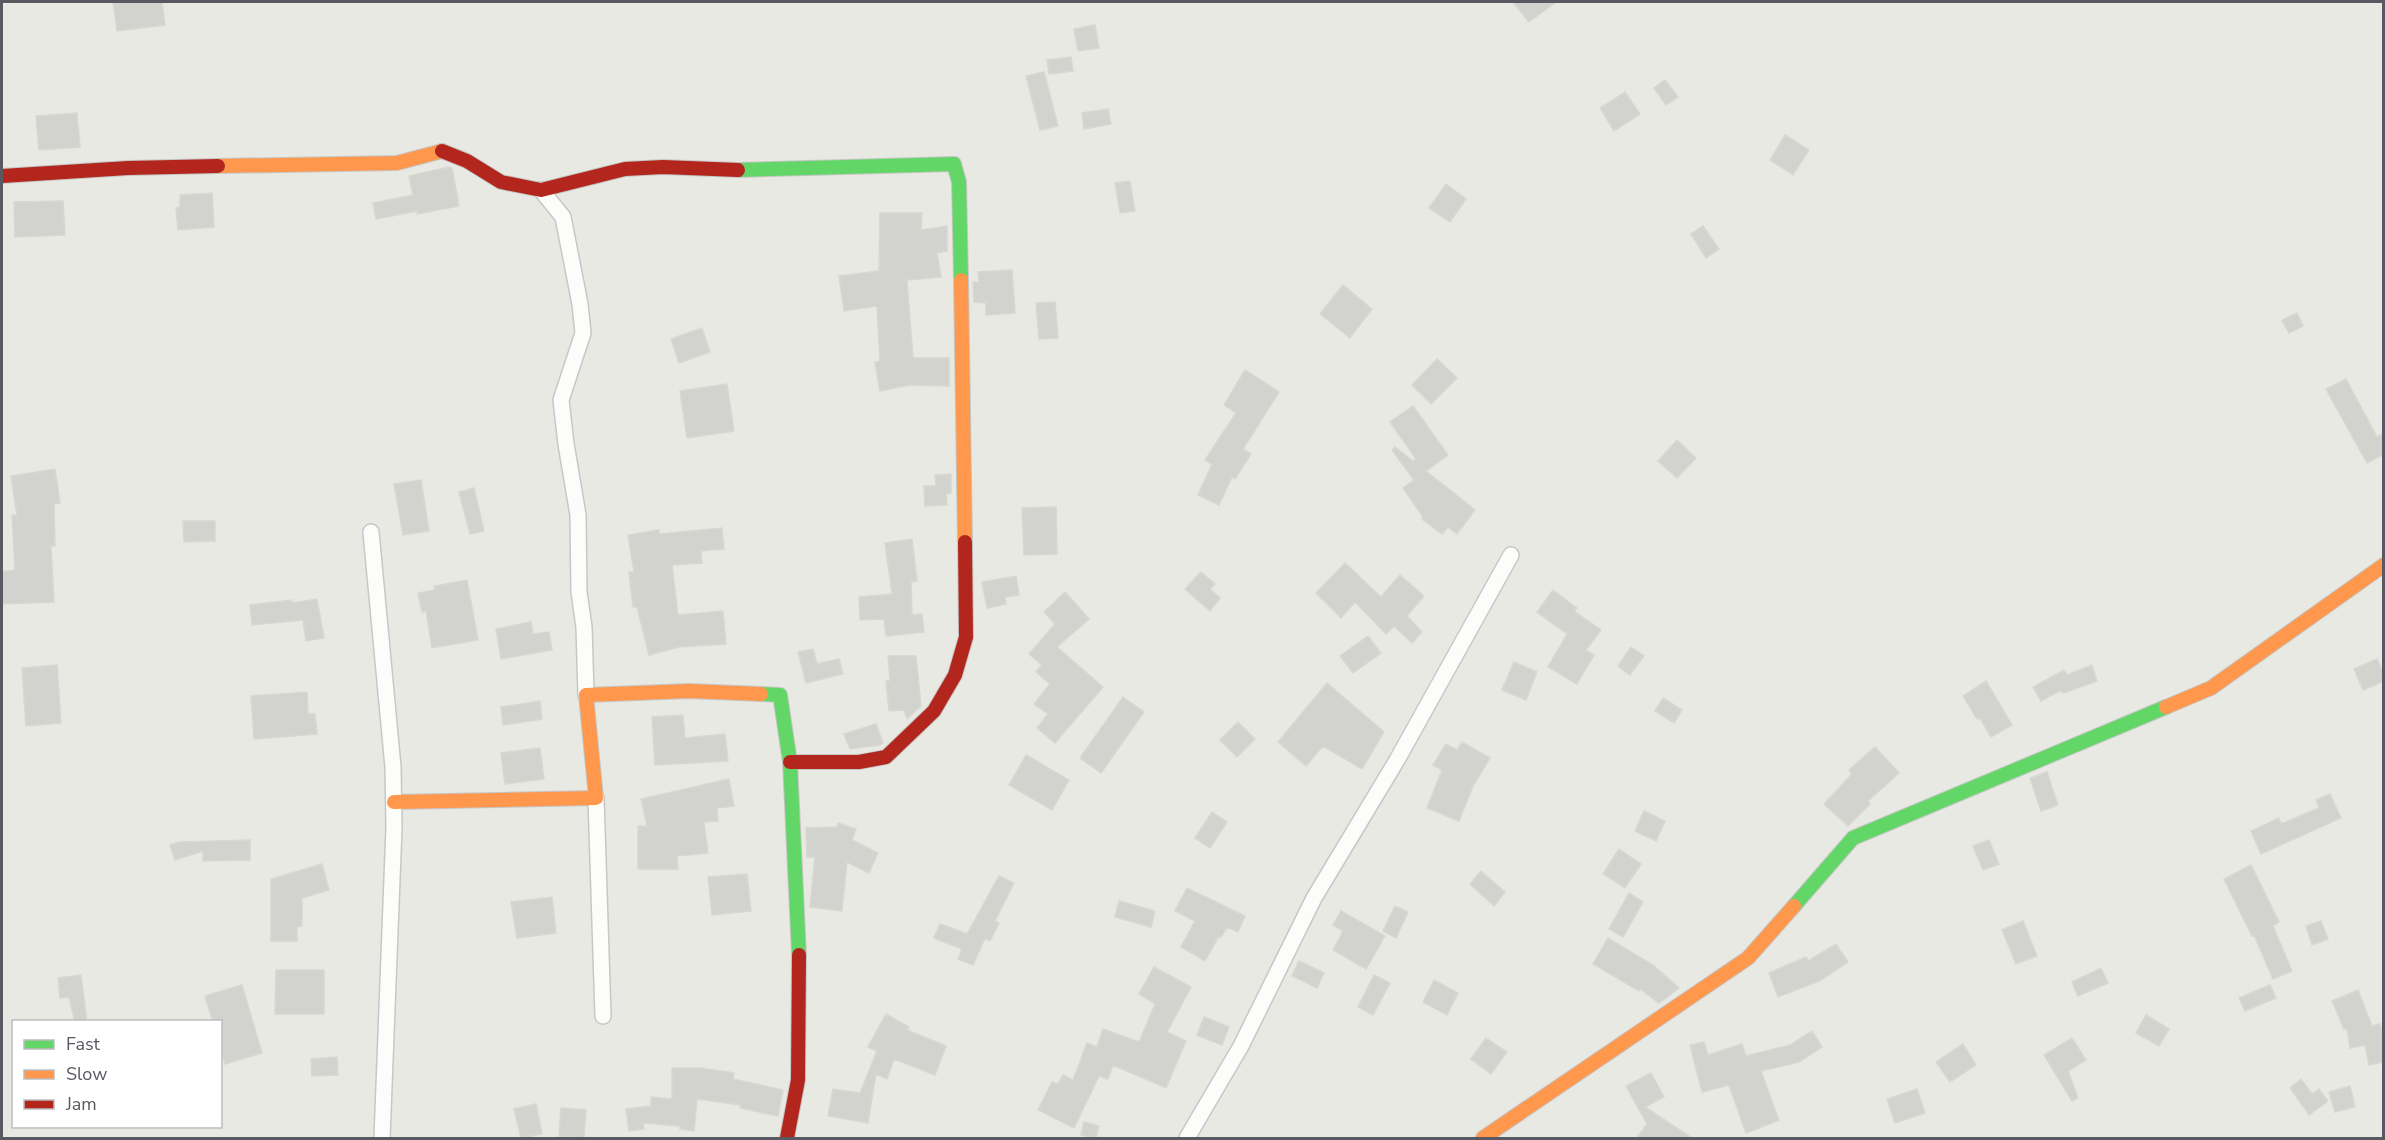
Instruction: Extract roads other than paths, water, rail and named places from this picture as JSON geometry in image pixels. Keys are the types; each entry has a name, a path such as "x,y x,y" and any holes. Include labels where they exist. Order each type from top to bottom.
{"street":[{"path":"2,176 128,168 397,163 443,151 467,161 501,182 541,190 625,169 663,167 727,170 954,164 958,182 966,637 955,675 934,711 886,758 859,762 790,762"},
{"path":"541,190 563,217 580,304 583,333 561,400 566,444 579,515 579,592 584,627 586,695 596,798 603,1016"},
{"path":"371,532 393,767 394,802 382,1138"},
{"path":"1187,1138 1240,1046 1314,898 1396,759 1511,555"},
{"path":"1484,1138 1748,958 1854,838 2211,688 2384,565"},
{"path":"586,695 689,691 780,695 790,762 799,953 798,1069 787,1138"},
{"path":"394,802 596,798"}]}
